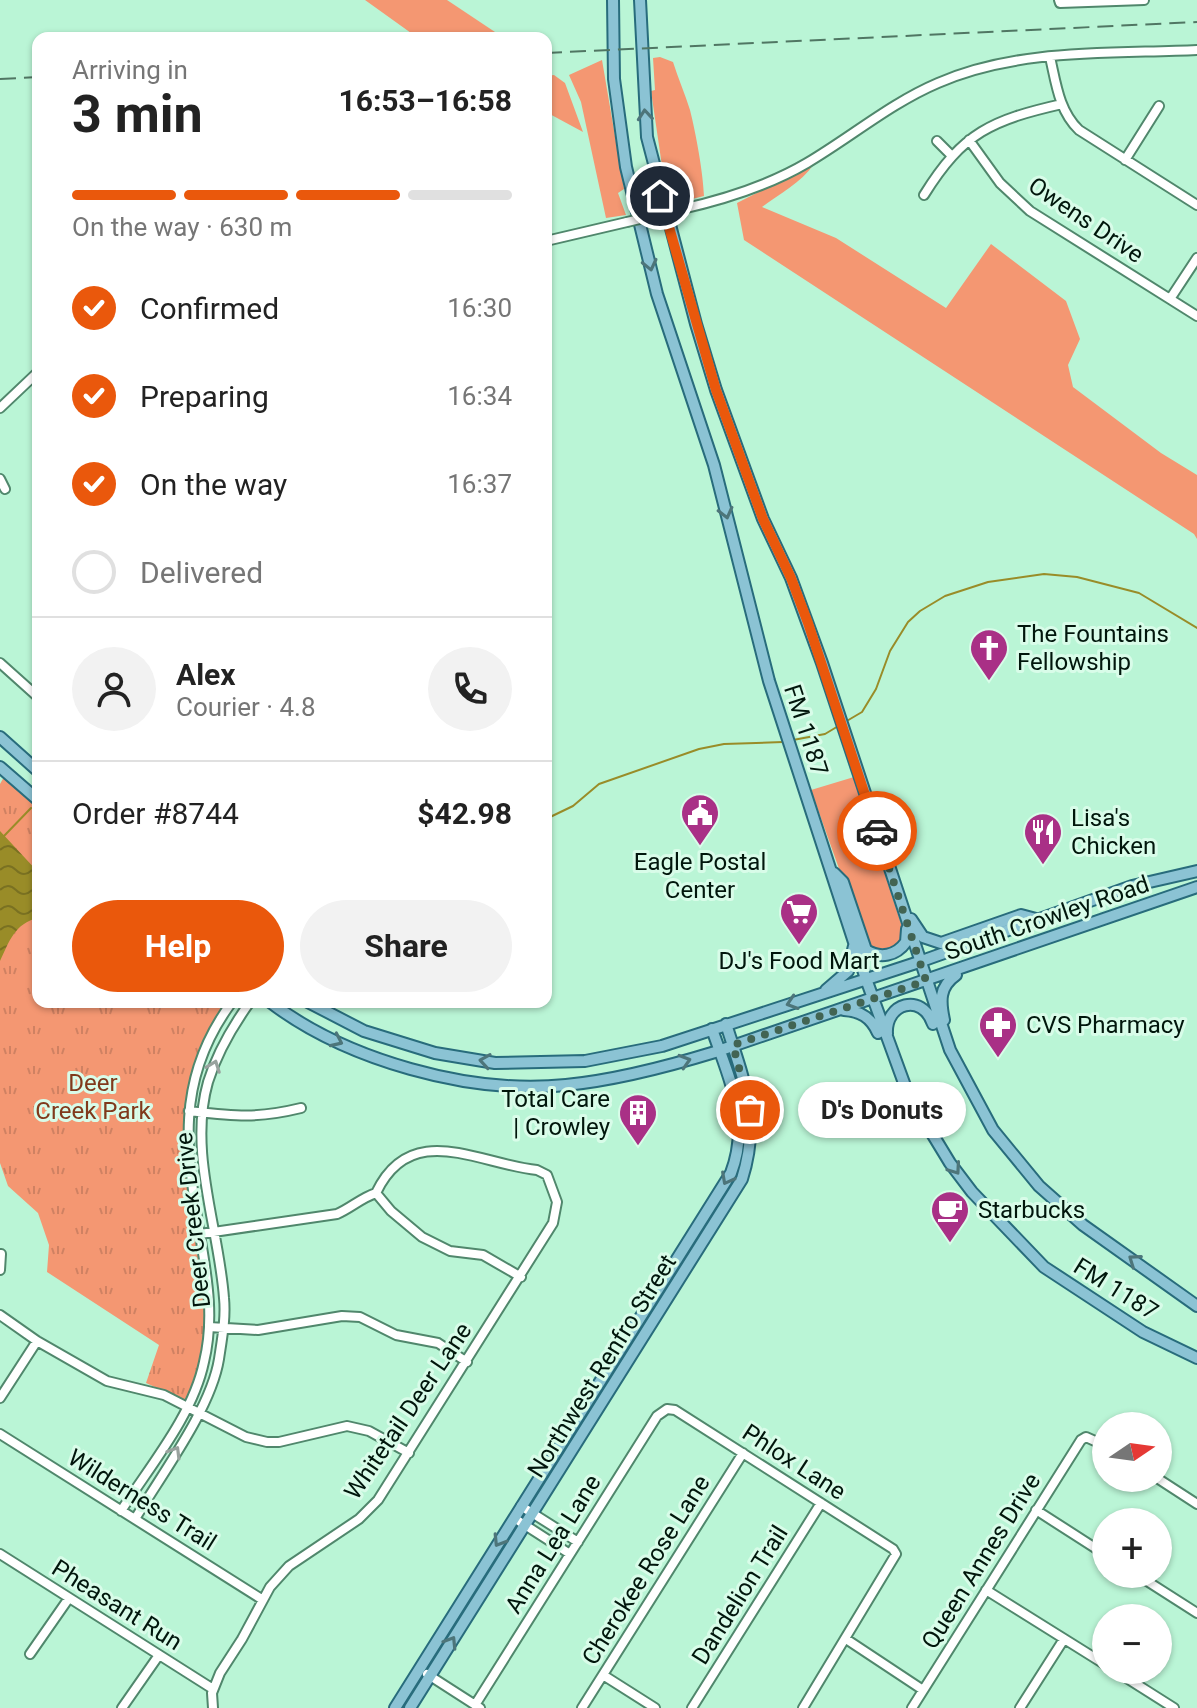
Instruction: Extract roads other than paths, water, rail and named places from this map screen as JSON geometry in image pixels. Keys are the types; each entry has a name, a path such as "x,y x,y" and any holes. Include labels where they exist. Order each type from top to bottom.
{"main road":[{"name":"FM 1187","path":"613,0 614,79 626,167 657,294 714,465 769,681 872,999 908,1094 950,1163 972,1192 1044,1267 1143,1332 1197,1358"},
{"name":"FM 1187","path":"640,0 647,137 660,196 716,390 763,519 791,578 822,663 942,1030 970,1091 1003,1144 1039,1186 1083,1225 1197,1306"},
{"path":"0,737 32,766"},
{"path":"0,767 32,795"},
{"path":"866,799 875,806 912,922 923,937 934,942 948,942 1021,915 1036,919"},
{"name":"South Crowley Road","path":"320,1008 364,1031 435,1053 495,1063 585,1061 662,1046 919,962 1090,900 1154,880 1197,871"},
{"path":"832,872 843,882 862,943 870,953 887,955 903,946 907,937 906,921"},
{"name":"South Crowley Road","path":"280,1008 319,1032 393,1063 437,1075 490,1084 563,1086 660,1069 1197,887"},
{"path":"1090,900 1097,920"},
{"path":"823,994 848,971 855,944"},
{"path":"942,1030 945,1022 941,992 950,978 968,966"},
{"path":"888,1045 886,1022 893,1013 912,1004 925,1008 967,1100 993,1139 1003,1144"},
{"path":"838,1009 862,1014 874,1023 901,1089 908,1094"},
{"name":"Northwest Renfro Street","path":"410,1708 742,1179 750,1110 726,1024"},
{"name":"Northwest Renfro Street","path":"395,1708 744,1153 739,1116 712,1029"},
{"path":"528,1064 528,1086"}],"street":[{"path":"1060,2 1144,0"},
{"path":"552,240 728,198 780,177 937,83 966,72 1013,61 1050,57 1197,50"},
{"path":"1050,57 1062,104 1072,123 1197,205"},
{"path":"924,195 951,155 981,131 1005,118 1062,104"},
{"path":"1125,160 1159,106"},
{"name":"Owens Drive","path":"969,140 1000,183 1030,211 1197,316"},
{"path":"937,141 951,155"},
{"path":"1170,299 1197,258"},
{"path":"0,408 32,378"},
{"path":"0,479 3,489 0,499"},
{"path":"0,663 32,692"},
{"name":"Deer Creek Drive","path":"121,1511 188,1407 204,1362 211,1303 187,1142 189,1111 194,1081 206,1047 229,1008"},
{"name":"Deer Creek Drive","path":"135,1519 199,1412 219,1363 223,1328 222,1277 202,1141 203,1113 208,1084 219,1053 246,1008"},
{"path":"189,1111 247,1117 268,1116 301,1108"},
{"name":"Whitetail Deer Lane","path":"213,1708 213,1689 220,1673 270,1587 289,1566 367,1513 521,1277 557,1212 555,1190 547,1175 537,1170 448,1151 413,1154 393,1166 376,1193"},
{"path":"200,1234 337,1214 376,1193 391,1211 431,1242 450,1251 483,1255 521,1277"},
{"path":"0,1270 1,1254"},
{"path":"0,1315 37,1341 107,1381 151,1390 246,1437 267,1442 296,1440 347,1426 369,1431 409,1453"},
{"path":"209,1327 258,1330 342,1316 360,1317 396,1335 438,1343 467,1362"},
{"path":"0,1398 37,1341"},
{"name":"Phlox Lane","path":"667,1409 675,1410 893,1549 896,1554 846,1639"},
{"name":"Anna Lea Lane","path":"478,1706 657,1416 667,1409"},
{"name":"Wilderness Trail","path":"0,1434 263,1600"},
{"name":"Queen Annes Drive","path":"912,1708 1081,1440 1092,1438"},
{"name":"Cherokee Rose Lane","path":"582,1708 743,1453"},
{"path":"1172,1488 1197,1504"},
{"name":"Dandelion Trail","path":"692,1708 821,1503"},
{"path":"521,1506 578,1542"},
{"path":"1036,1510 1092,1546"},
{"path":"514,1518 570,1554"},
{"name":"Pheasant Run","path":"0,1554 213,1689"},
{"path":"1158,1588 1197,1613"},
{"path":"986,1590 1092,1656"},
{"path":"30,1654 69,1598"},
{"path":"803,1708 846,1639 923,1690"},
{"path":"1020,1708 1064,1639"},
{"path":"122,1708 159,1655"},
{"path":"419,1669 478,1706"},
{"path":"603,1675 655,1708"},
{"path":"1133,1684 1161,1705 1174,1708"}],"water":[{"path":"0,831 32,866 32,920 18,929 0,961"}],"waterway":[{"path":"845,722 862,712 876,689 890,651 908,622 945,596 988,582 1044,574 1077,577 1139,593 1197,628"},
{"path":"793,740 825,734 840,725"},
{"path":"552,816 573,806 599,784 699,749 724,744 783,742"},
{"path":"4,836 31,808"}],"railway":[{"path":"552,53 1197,22"},
{"path":"0,79 32,77"}],"place":[{"name":"The Fountains Fellowship","path":"989,682"},
{"name":"Eagle Postal Center","path":"700,847"},
{"name":"Lisa's Chicken","path":"1043,866"},
{"name":"DJ's Food Mart","path":"799,946"},
{"name":"CVS Pharmacy","path":"998,1059"},
{"name":"D's Donuts","path":"750,1110"},
{"name":"Total Care | Crowley","path":"638,1147"},
{"name":"Starbucks","path":"950,1244"}],"park label":[{"name":"Deer Creek Park","path":"93,1097"}]}
